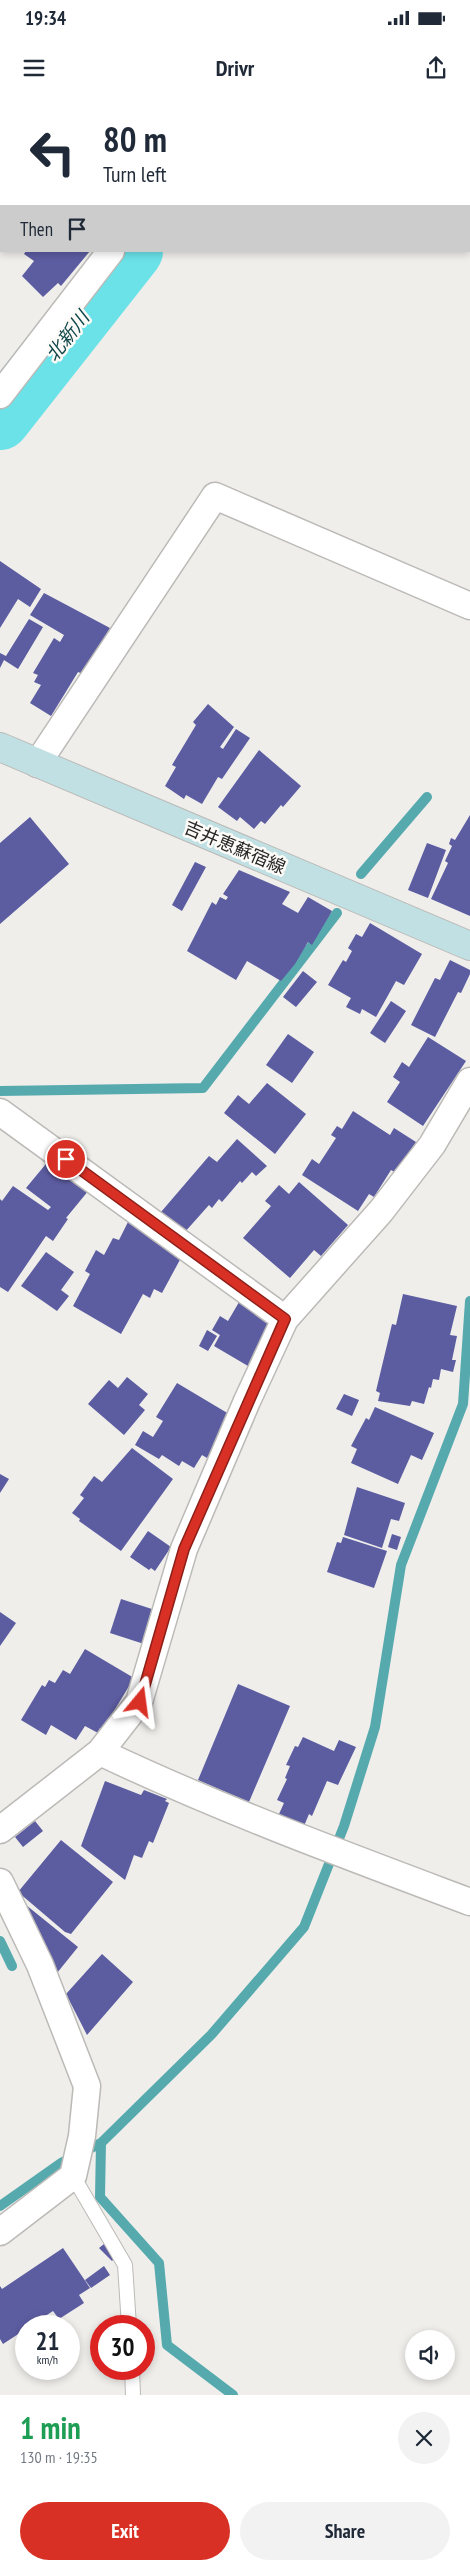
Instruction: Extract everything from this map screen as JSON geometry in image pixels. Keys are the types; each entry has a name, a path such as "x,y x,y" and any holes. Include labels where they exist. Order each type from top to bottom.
{"main road":[{"name":"吉井恵蘇宿線","path":"0,747 470,946"}],"street":[{"path":"0,395 109,252"},
{"path":"37,764 215,496 470,606"},
{"path":"0,1830 100,1752 140,1702 184,1549 285,1319 381,1211 432,1145 470,1081"},
{"path":"0,1112 285,1319"},
{"path":"100,1752 166,1783 332,1850 470,1902"},
{"path":"0,1882 40,1965 87,2086 82,2136 73,2176 0,2232"}],"lane":[{"path":"73,2176 124,2265 128,2315"},
{"path":"132,2380 133,2395"}],"building":[{"path":"25,252 89,252 61,286 58,283 43,297 22,276 34,261 24,254"},
{"path":"0,561 41,589 30,607 18,599 0,628"},
{"path":"44,593 110,628 83,674 78,672 51,716 30,703 41,685 34,682 38,675 33,673 54,638 60,642 64,635 30,615"},
{"path":"29,619 43,627 18,669 4,660 0,668 0,653 6,656"},
{"path":"208,704 234,727 220,747 223,749 236,729 250,738 222,779 218,777 202,804 186,795 184,799 165,786 176,767 172,765 196,725 193,722"},
{"path":"259,750 301,786 265,824 261,821 254,829 240,817 237,821 218,807"},
{"path":"470,815 470,916 431,899 448,863 445,861 452,846 449,844 451,838 455,840"},
{"path":"30,817 69,864 0,924 0,843"},
{"path":"427,843 446,850 428,898 408,890"},
{"path":"195,862 206,867 182,911 172,905"},
{"path":"239,870 290,892 282,904 298,913 308,897 332,911 312,945 308,942 295,964 281,981 247,961 236,980 187,951 212,902 216,905 220,897 226,900 228,897 223,894"},
{"path":"370,923 422,954 404,985 396,981 376,1017 362,1009 360,1014 346,1007 351,998 328,985 343,960 346,962 352,951 348,948 356,934 362,937"},
{"path":"450,960 470,970 470,974 461,993 458,992 435,1037 411,1025 435,978 440,980"},
{"path":"303,971 317,982 296,1007 283,997"},
{"path":"391,1001 406,1011 385,1043 370,1033"},
{"path":"288,1034 314,1052 292,1083 266,1065"},
{"path":"428,1037 466,1061 423,1126 387,1102 400,1082 393,1077 402,1062 409,1067"},
{"path":"267,1083 306,1114 275,1154 224,1113 238,1095 249,1104"},
{"path":"353,1111 390,1135 394,1128 416,1142 396,1173 391,1170 374,1197 369,1194 358,1211 302,1175 312,1159 319,1164 336,1138 331,1135 337,1126 342,1129"},
{"path":"237,1139 267,1166 256,1176 252,1172 242,1183 240,1181 222,1202 219,1199 212,1208 209,1205 184,1233 161,1212 209,1156 217,1162"},
{"path":"50,1159 89,1190 66,1218 68,1219 53,1241 46,1236 8,1292 0,1287 0,1199 2,1201 13,1186 48,1210 51,1207 26,1188"},
{"path":"299,1182 348,1225 321,1256 314,1250 290,1278 243,1238 271,1206 265,1201 279,1185 289,1194"},
{"path":"128,1222 182,1256 162,1293 154,1289 150,1298 143,1294 121,1334 73,1306 90,1274 85,1271 96,1250 104,1255 113,1238 119,1240"},
{"path":"46,1252 74,1272 61,1290 69,1296 57,1311 21,1286"},
{"path":"403,1294 457,1306 450,1335 457,1336 452,1360 456,1360 453,1372 441,1369 439,1380 433,1379 424,1404 412,1401 410,1406 378,1401 380,1393 376,1391 392,1324 396,1325"},
{"path":"242,1297 272,1323 248,1366 214,1346 220,1335 212,1330 220,1316 228,1321"},
{"path":"207,1330 217,1336 208,1351 199,1346"},
{"path":"127,1377 148,1394 139,1405 145,1410 124,1435 88,1404 109,1380 118,1388"},
{"path":"177,1383 229,1414 221,1427 224,1429 207,1458 202,1455 194,1468 182,1461 179,1466 162,1455 159,1459 135,1445 143,1431 153,1437 163,1421 156,1417"},
{"path":"344,1394 359,1400 352,1416 336,1409"},
{"path":"375,1407 434,1433 422,1460 411,1455 398,1484 351,1463 357,1449 351,1446 366,1418 369,1420"},
{"path":"132,1448 173,1479 121,1551 79,1521 80,1519 72,1513 84,1498 80,1495 94,1476 102,1482"},
{"path":"0,1474 9,1479 0,1493"},
{"path":"357,1487 405,1503 399,1521 391,1519 382,1548 344,1535"},
{"path":"148,1531 171,1547 155,1571 151,1568 149,1570 130,1557"},
{"path":"392,1534 401,1537 397,1550 388,1547"},
{"path":"343,1537 387,1551 374,1588 327,1572 337,1542 341,1543"},
{"path":"121,1599 155,1610 144,1644 110,1633"},
{"path":"0,1612 16,1623 0,1646"},
{"path":"85,1649 134,1678 103,1729 100,1728 98,1733 85,1726 76,1740 51,1725 46,1735 21,1720 42,1685 45,1687 49,1680 55,1683 63,1670 70,1674"},
{"path":"238,1684 290,1706 249,1802 198,1780"},
{"path":"303,1737 334,1751 339,1740 356,1747 338,1785 327,1781 312,1816 309,1814 304,1826 279,1814 284,1803 277,1800 287,1779 285,1778 290,1766 286,1765 295,1746 298,1747"},
{"path":"105,1781 141,1795 144,1790 167,1799 165,1801 169,1803 153,1843 149,1841 142,1858 134,1855 125,1880 81,1846"},
{"path":"35,1821 43,1831 23,1847 15,1837"},
{"path":"61,1840 113,1882 71,1934 65,1932 18,1892"},
{"path":"26,1905 78,1947 57,1973 52,1968 22,1911"},
{"path":"102,1954 133,1982 87,2035 66,1994"},
{"path":"104,2244 116,2257 112,2261 99,2248"},
{"path":"63,2248 90,2288 79,2295 84,2303 65,2315 56,2315 53,2311 47,2315 15,2315 15,2336 3,2344 0,2339 0,2286 2,2289"},
{"path":"104,2266 110,2275 91,2288 85,2280"}],"waterway":[{"name":"北新川","path":"0,420 132,252"},
{"path":"361,874 427,797"},
{"path":"0,1091 203,1088 337,913"},
{"path":"0,2206 61,2163 101,2143 211,2035 304,1927 344,1826 375,1727 401,1565 463,1404 470,1301"},
{"path":"0,1941 12,1966"},
{"path":"101,2143 100,2197 159,2263 167,2345 233,2395"}],"route":[{"path":"66,1159 285,1319 184,1549 140,1702"}]}
